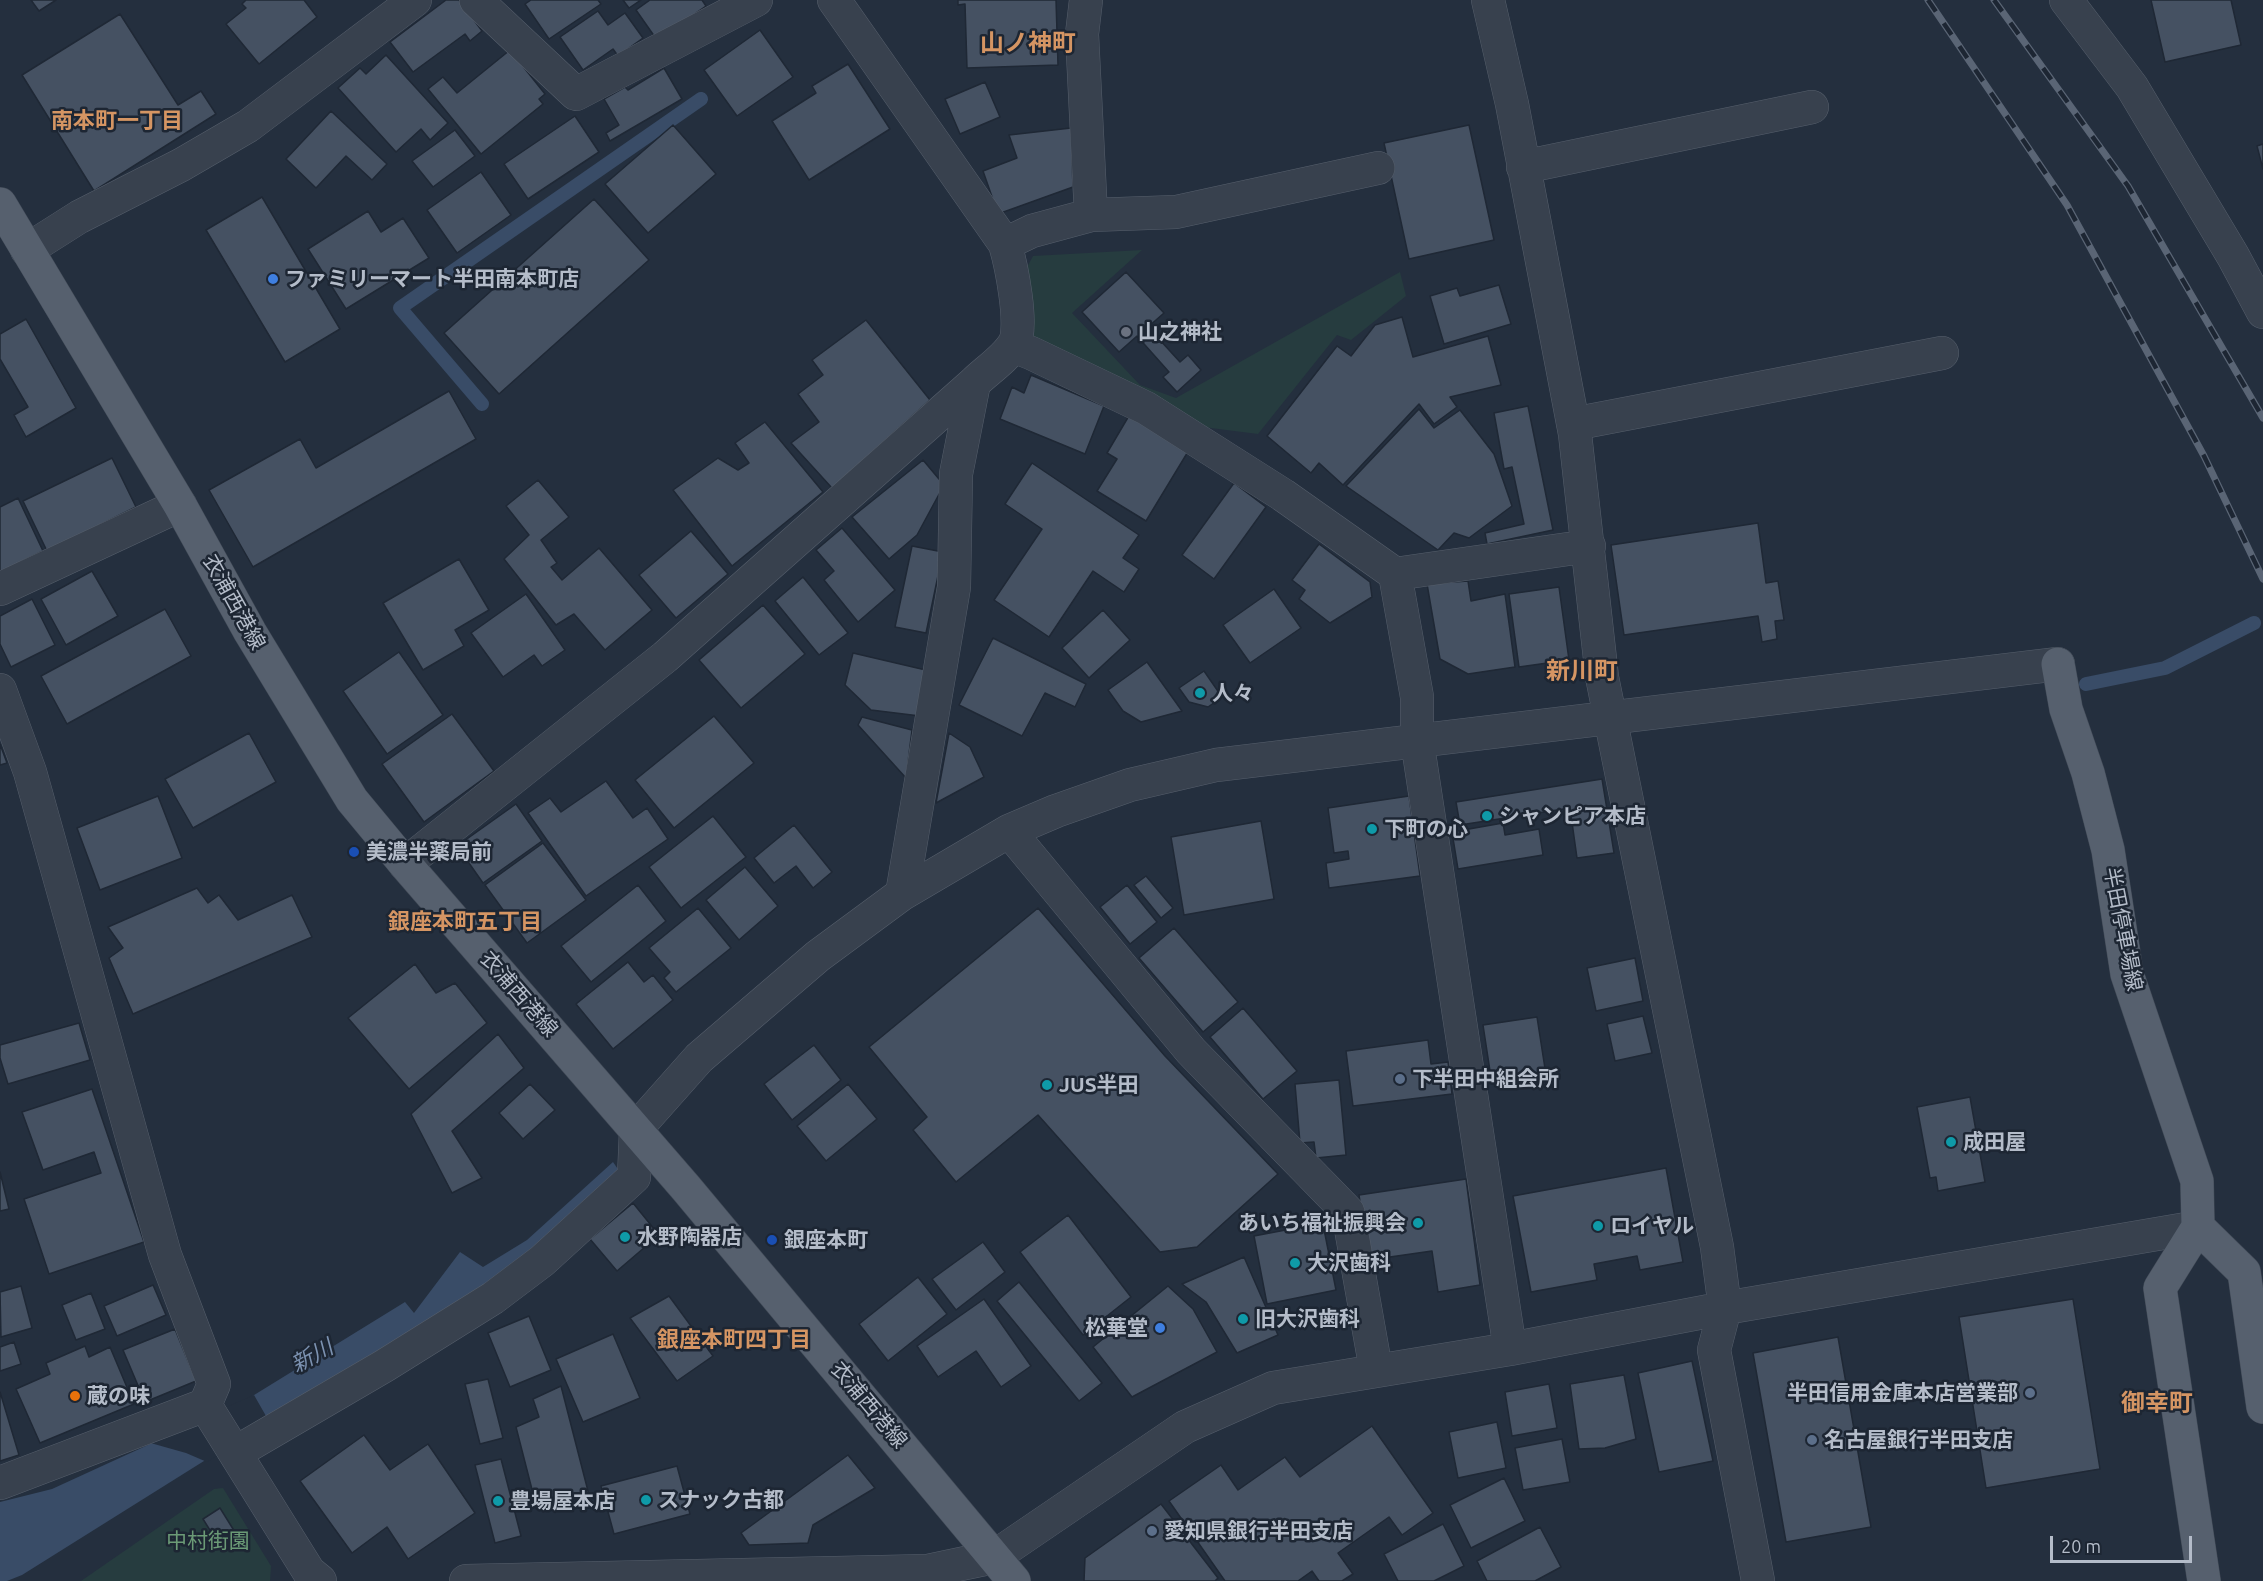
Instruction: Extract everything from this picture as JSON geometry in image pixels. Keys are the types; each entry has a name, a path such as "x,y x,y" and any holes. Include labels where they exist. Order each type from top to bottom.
{"main road":[{"name":"衣浦西港線","path":"0,204 180,505 250,632 352,800 636,1130 1004,1569"},
{"name":"半田停車場線","path":"2058,664 2066,709 2088,773 2108,850 2127,974 2197,1181 2198,1227"},
{"path":"2204,1581 2160,1288 2198,1227 2244,1272 2263,1407"}],"street":[{"path":"27,250 79,217 181,165 248,126 415,0"},
{"path":"476,0 576,94 756,0"},
{"path":"405,864 665,657 974,383 1013,346 1019,334 1011,265 1005,244 834,0"},
{"path":"1086,0 1082,34 1091,215"},
{"path":"1488,0 1512,104 1573,424 1602,677 1717,1247 1725,1308 1714,1350 1758,1581"},
{"path":"2066,0 2132,87 2234,256 2263,312"},
{"path":"1523,167 1812,107"},
{"path":"1005,244 1032,231 1091,215 1176,212 1378,168"},
{"path":"1013,346 1031,352 1146,408 1283,495 1395,574 1588,546"},
{"path":"1573,424 1942,352"},
{"path":"902,894 954,587 957,474 974,383"},
{"path":"0,590 180,505"},
{"path":"1395,574 1417,697 1417,740 1510,1349"},
{"path":"234,1451 384,1366 483,1304 542,1261 634,1176 636,1130 699,1058 818,956 902,894 1009,831 1056,811 1130,785 1216,765 2058,664"},
{"path":"0,690 33,783 165,1255 214,1384 207,1408 309,1572 320,1581"},
{"path":"1009,831 1191,1051 1348,1212 1376,1370"},
{"path":"466,1581 1004,1569 1185,1427 1274,1388 1510,1349 1725,1308 2198,1227"},
{"path":"0,1483 207,1408"}],"green space":[{"path":"1142,250 1072,313 1140,385 1176,398 1400,272 1406,296 1351,340 1337,335 1258,434 1195,426 1027,337 1023,275 1033,256"},
{"name":"中村街園","path":"223,1488 271,1566 270,1581 81,1581 214,1489"}],"water":[{"path":"613,1162 622,1175 536,1253 22,1575 7,1581 0,1581 0,1502 52,1489 246,1400 405,1302 414,1313 460,1252 483,1267 527,1240"}],"pier":[{"path":"254,1395 270,1423 207,1462 186,1453 147,1442"}],"building":[{"path":"31,0 56,0 39,11"},
{"path":"246,0 304,0 317,17 259,64 226,24 246,8 242,4"},
{"path":"446,0 459,0 482,31 470,41 465,34 413,72 390,42"},
{"path":"531,0 598,0 601,4 549,39 525,4"},
{"path":"623,0 641,0 629,8"},
{"path":"650,0 702,0 706,6 657,40 636,10"},
{"path":"958,0 1056,0 1058,65 967,68 965,4 958,5"},
{"path":"2151,0 2231,0 2241,45 2165,62"},
{"path":"598,11 608,25 625,13 643,38 618,56 613,49 583,70 560,37"},
{"path":"120,14 178,105 201,91 216,114 94,191 22,75"},
{"path":"760,30 793,77 737,116 704,70"},
{"path":"510,50 545,94 539,99 543,104 481,154 428,89 443,77 457,93"},
{"path":"386,55 448,123 430,140 421,129 396,152 338,88 360,68 366,74"},
{"path":"848,64 890,129 809,180 772,121 816,93 812,86"},
{"path":"664,68 682,99 610,141 606,133 619,125 604,99 625,87 628,90"},
{"path":"985,82 1000,117 960,134 945,99"},
{"path":"331,111 387,164 372,180 346,156 316,188 286,159"},
{"path":"575,116 599,152 528,199 504,164"},
{"path":"673,125 716,174 648,233 605,184"},
{"path":"1469,125 1494,240 1409,259 1384,143"},
{"path":"1071,128 1073,187 998,214 983,171 1017,158 1009,135"},
{"path":"455,130 475,156 433,187 412,161"},
{"path":"2263,144 2263,169 2257,146"},
{"path":"481,172 511,215 457,253 427,210"},
{"name":"ファミリーマート半田南本町店","path":"262,197 340,329 285,362 206,230"},
{"path":"594,199 649,260 499,394 444,333"},
{"path":"368,211 381,232 403,218 429,258 346,309 308,249"},
{"name":"山之神社","path":"1126,272 1164,313 1148,327 1180,362 1188,355 1201,370 1177,392 1163,377 1169,372 1137,336 1119,352 1082,312"},
{"path":"1499,285 1511,324 1444,344 1430,296 1457,288 1460,296"},
{"path":"1402,317 1413,357 1488,336 1501,385 1450,397 1457,407 1434,424 1419,404 1343,485 1319,463 1311,473 1267,436 1337,346 1351,356 1375,325"},
{"path":"26,319 76,408 26,437 14,415 28,407 0,359 0,334"},
{"path":"866,320 930,400 832,488 791,443 819,422 798,394 823,375 812,360"},
{"path":"1031,375 1104,406 1085,454 1000,419 1012,387 1024,393"},
{"path":"449,391 476,439 253,567 209,490 300,439 316,468"},
{"path":"1528,406 1553,530 1487,544 1485,533 1524,524 1512,467 1504,469 1494,413"},
{"path":"1419,409 1434,428 1460,410 1494,454 1512,506 1469,538 1454,533 1438,550 1346,486"},
{"path":"1130,414 1189,450 1146,521 1097,491 1117,459 1107,453"},
{"path":"765,422 823,492 732,566 673,490 718,458 738,470 749,463 735,443"},
{"path":"112,458 136,507 47,551 23,501"},
{"path":"923,460 944,485 917,535 889,559 852,517"},
{"path":"1032,463 1139,535 1123,558 1139,569 1124,592 1093,571 1049,637 994,600 1042,529 1005,504"},
{"path":"538,480 569,517 541,540 557,563 551,567 562,580 599,548 652,610 605,650 574,614 556,625 504,559 529,535 506,506"},
{"path":"1234,483 1266,507 1214,579 1182,555"},
{"path":"18,498 43,551 0,572 0,507"},
{"path":"1758,523 1766,583 1778,581 1784,620 1775,621 1777,639 1762,642 1758,616 1624,635 1611,545"},
{"path":"842,528 895,590 858,622 824,580 834,571 816,550"},
{"path":"691,531 728,574 676,618 639,575"},
{"path":"1319,544 1370,582 1372,597 1330,623 1299,599 1305,590 1292,580"},
{"path":"912,546 943,552 926,633 895,627"},
{"path":"459,559 489,610 455,630 464,646 423,670 383,603"},
{"path":"92,571 118,616 66,645 41,599"},
{"path":"803,577 848,633 819,655 775,601"},
{"path":"1468,581 1471,601 1505,594 1515,667 1468,674 1440,659 1427,584"},
{"path":"1559,587 1569,660 1519,667 1509,594"},
{"path":"1274,589 1301,628 1250,663 1223,625"},
{"path":"526,594 565,650 542,666 534,655 503,677 471,633"},
{"path":"32,599 55,645 11,667 0,644 0,616"},
{"path":"763,605 805,654 741,708 699,660"},
{"path":"165,609 191,656 67,724 41,676"},
{"path":"1103,610 1130,640 1089,678 1062,648"},
{"path":"993,638 1086,684 1075,707 1045,693 1022,736 959,705"},
{"path":"399,652 443,715 387,754 343,691"},
{"path":"853,653 930,671 920,716 871,710 845,685"},
{"path":"1147,662 1182,711 1141,722 1123,711 1108,690"},
{"name":"人々","path":"1204,671 1222,697 1208,707 1189,702 1179,688"},
{"path":"452,714 494,771 424,822 382,764"},
{"path":"714,716 754,763 674,828 635,780"},
{"path":"862,717 912,730 906,778 858,725"},
{"path":"249,733 276,782 193,828 165,779"},
{"path":"949,733 970,747 984,777 936,803"},
{"path":"0,744 7,763 0,765"},
{"name":"シャンピア本店","path":"1602,779 1614,853 1577,858 1570,808 1460,825 1456,802"},
{"path":"606,781 633,818 647,808 668,839 586,896 528,813 550,798 561,812"},
{"path":"158,796 182,858 100,890 77,828"},
{"name":"下町の心","path":"1409,796 1420,876 1329,888 1326,863 1349,859 1348,851 1334,853 1328,808"},
{"path":"516,804 542,841 483,883 457,846"},
{"path":"713,816 746,857 681,908 649,867"},
{"path":"1261,821 1274,899 1184,915 1171,837"},
{"path":"1503,823 1505,835 1539,829 1543,855 1458,869 1452,832"},
{"path":"794,825 832,872 813,888 796,866 774,883 754,858"},
{"path":"543,843 586,900 527,943 485,885"},
{"path":"745,867 778,906 739,940 706,900"},
{"path":"1146,876 1173,908 1161,918 1134,885"},
{"path":"638,885 666,921 591,982 561,946"},
{"path":"1127,885 1157,922 1130,944 1100,907"},
{"path":"197,888 208,903 219,895 238,920 292,895 312,937 133,1014 109,958 123,948 108,927"},
{"path":"698,908 731,948 676,992 664,978 670,972 649,948"},
{"name":"JUS半田","path":"1038,908 1165,1056 1278,1174 1197,1247 1160,1252 1038,1115 956,1182 913,1130 927,1117 869,1047"},
{"path":"1174,928 1238,1002 1203,1032 1139,958"},
{"path":"1635,958 1643,1001 1596,1011 1587,968"},
{"path":"628,962 644,982 653,975 673,1000 613,1049 576,1004"},
{"path":"415,964 436,993 455,983 487,1023 409,1089 348,1018"},
{"path":"1243,1008 1297,1071 1263,1099 1210,1037"},
{"path":"1643,1016 1652,1053 1615,1061 1607,1024"},
{"path":"1537,1017 1546,1075 1492,1084 1483,1025"},
{"path":"79,1023 90,1060 8,1084 0,1058 0,1045"},
{"path":"498,1034 524,1068 452,1131 482,1178 452,1193 411,1114"},
{"name":"下半田中組会所","path":"1428,1040 1431,1064 1448,1062 1452,1094 1353,1106 1346,1051"},
{"path":"814,1045 841,1080 792,1120 764,1084"},
{"path":"1339,1080 1346,1155 1316,1158 1314,1142 1300,1143 1295,1084"},
{"path":"530,1084 555,1110 523,1139 499,1113"},
{"path":"848,1084 877,1119 826,1161 797,1126"},
{"path":"92,1089 144,1242 49,1274 24,1199 101,1173 94,1152 43,1170 22,1112"},
{"name":"成田屋","path":"1970,1097 1985,1182 1938,1191 1936,1177 1930,1178 1917,1107"},
{"name":"ロイヤル","path":"1666,1168 1683,1262 1640,1270 1637,1256 1594,1264 1597,1280 1531,1292 1513,1196"},
{"path":"0,1172 9,1209 0,1211"},
{"name":"あいち福祉振興会","path":"1466,1179 1480,1285 1438,1292 1432,1251 1369,1260 1359,1195"},
{"name":"水野陶器店","path":"633,1203 659,1235 617,1271 590,1239"},
{"name":"大沢歯科","path":"1321,1214 1336,1290 1267,1304 1254,1236 1296,1228"},
{"path":"1068,1215 1131,1297 1083,1335 1020,1252"},
{"path":"983,1242 1005,1272 956,1310 932,1279"},
{"name":"旧大沢歯科","path":"1244,1257 1278,1335 1237,1353 1206,1302 1182,1284"},
{"path":"918,1277 947,1314 888,1361 859,1324"},
{"path":"1019,1282 1102,1383 1079,1401 997,1301"},
{"path":"153,1285 166,1315 117,1336 104,1306"},
{"path":"21,1286 32,1328 1,1337 0,1292"},
{"name":"松華堂","path":"1168,1286 1193,1309 1217,1352 1132,1397 1093,1347"},
{"path":"91,1293 105,1329 76,1340 62,1305"},
{"path":"669,1296 713,1356 677,1381 630,1318"},
{"path":"984,1299 1031,1366 1001,1387 976,1351 938,1377 917,1346"},
{"name":"半田信用金庫本店営業部","path":"2073,1299 2100,1469 1986,1488 1959,1317"},
{"path":"529,1316 551,1370 510,1387 488,1333"},
{"path":"175,1329 196,1381 145,1402 123,1350"},
{"path":"613,1334 640,1398 583,1422 556,1359"},
{"name":"名古屋銀行半田支店","path":"1838,1337 1871,1527 1786,1542 1753,1353"},
{"path":"14,1342 21,1364 0,1371 0,1347"},
{"name":"蔵の味","path":"85,1346 89,1357 110,1347 134,1404 40,1443 16,1389 50,1374 46,1363"},
{"path":"1692,1361 1713,1461 1659,1472 1638,1373"},
{"path":"1624,1375 1636,1439 1605,1448 1579,1449 1570,1384"},
{"path":"488,1379 503,1438 480,1444 465,1384"},
{"path":"1549,1384 1557,1428 1512,1436 1505,1392"},
{"path":"561,1386 589,1495 537,1509 516,1427 539,1417 533,1399"},
{"path":"0,1392 19,1455 0,1461"},
{"path":"1497,1422 1506,1468 1458,1478 1449,1432"},
{"path":"1372,1426 1433,1513 1402,1535 1389,1517 1338,1553 1353,1574 1342,1581 1319,1581 1312,1571 1298,1581 1225,1581 1169,1501 1221,1465 1238,1490 1285,1457 1300,1477"},
{"path":"364,1435 390,1470 428,1444 475,1513 408,1559 387,1527 352,1553 300,1481"},
{"path":"1562,1439 1570,1482 1523,1490 1515,1448"},
{"path":"848,1455 875,1488 813,1525 808,1543 749,1545 741,1533"},
{"name":"豊場屋本店","path":"501,1459 521,1536 495,1543 475,1465"},
{"name":"スナック古都","path":"677,1466 690,1514 614,1534 601,1486"},
{"path":"1504,1478 1525,1521 1471,1548 1450,1505"},
{"name":"愛知県銀行半田支店","path":"1161,1504 1218,1578 1215,1581 1084,1581 1085,1558"},
{"path":"220,1508 238,1537 221,1548 203,1519"},
{"path":"1443,1524 1464,1566 1434,1581 1398,1581 1384,1554"},
{"path":"1540,1527 1561,1567 1535,1581 1487,1581 1477,1561"}],"waterway":[{"path":"482,404 400,308 701,99"},
{"path":"2086,684 2165,668 2254,623"}],"railway":[{"path":"1928,0 2067,205 2204,456 2263,579"},
{"path":"1994,0 2128,186 2263,418"}],"place":[{"name":"ファミリーマート半田南本町店","path":"273,279"},
{"name":"山之神社","path":"1126,332"},
{"name":"人々","path":"1200,693"},
{"name":"シャンピア本店","path":"1487,816"},
{"name":"下町の心","path":"1372,829"},
{"name":"美濃半薬局前","path":"354,852"},
{"name":"下半田中組会所","path":"1400,1079"},
{"name":"JUS半田","path":"1047,1085"},
{"name":"成田屋","path":"1951,1142"},
{"name":"あいち福祉振興会","path":"1418,1223"},
{"name":"ロイヤル","path":"1598,1226"},
{"name":"水野陶器店","path":"625,1237"},
{"name":"銀座本町","path":"772,1240"},
{"name":"大沢歯科","path":"1295,1263"},
{"name":"旧大沢歯科","path":"1243,1319"},
{"name":"松華堂","path":"1160,1328"},
{"name":"半田信用金庫本店営業部","path":"2030,1393"},
{"name":"蔵の味","path":"75,1396"},
{"name":"名古屋銀行半田支店","path":"1812,1440"},
{"name":"スナック古都","path":"646,1500"},
{"name":"豊場屋本店","path":"498,1501"},
{"name":"愛知県銀行半田支店","path":"1152,1531"}],"district":[{"name":"山ノ神町","path":"1028,43"},
{"name":"南本町一丁目","path":"117,121"},
{"name":"新川町","path":"1582,671"},
{"name":"銀座本町五丁目","path":"465,922"},
{"name":"銀座本町四丁目","path":"734,1340"},
{"name":"御幸町","path":"2157,1403"}],"water label":[{"name":"新川","path":"312,1356"}]}
